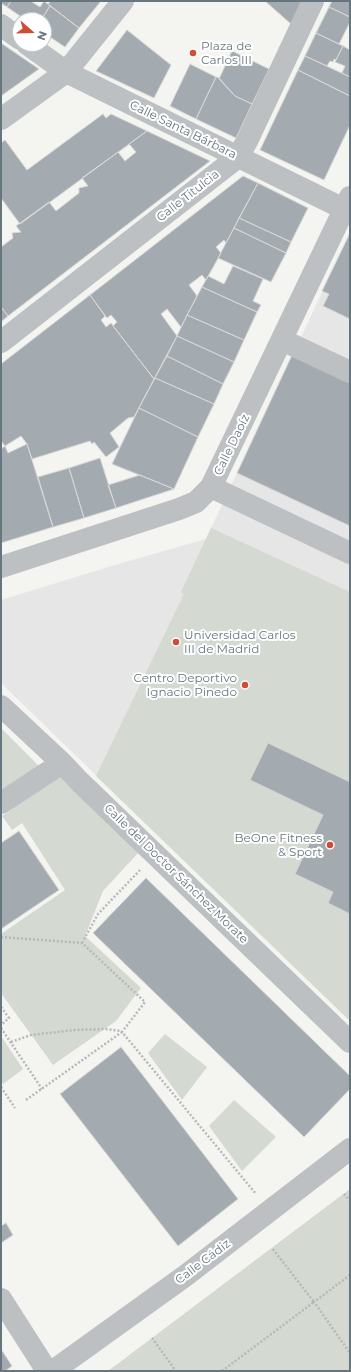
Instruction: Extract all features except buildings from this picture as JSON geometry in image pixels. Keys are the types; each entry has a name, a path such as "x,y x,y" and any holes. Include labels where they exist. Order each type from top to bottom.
{"street":[{"path":"1,119 66,72 123,1"},
{"name":"Calle Titulcia","path":"1,342 238,157 313,1"},
{"path":"1,25 12,33"},
{"name":"Calle Santa Bárbara","path":"38,52 66,72 238,157 347,203"},
{"name":"Calle Daoíz","path":"1,567 184,507 196,502 211,487 347,203"},
{"path":"282,340 350,372"},
{"path":"211,487 350,553"},
{"name":"Calle del Doctor Sánchez Morate","path":"1,706 62,763 350,1042"},
{"path":"1,803 62,763"},
{"name":"Calle Cádiz","path":"53,1371 185,1276 350,1149"},
{"path":"1,1299 47,1371"}],"path":[{"path":"82,943 98,914 155,854"},
{"path":"1,937 82,943 145,1002 122,1032 26,1100"},
{"path":"1,1007 9,1018 1,1025"},
{"path":"1,1028 42,1089"},
{"path":"11,1042 31,1035 75,1030 105,1029 122,1032 270,1212"},
{"path":"1,1087 16,1108"},
{"path":"344,1194 350,1201"},
{"path":"272,1248 314,1302 350,1353"},
{"path":"222,1371 350,1275"},
{"path":"152,1338 176,1371"}],"shaded area":[{"name":"Universidad Carlos III de Madrid","path":"350,233 350,1021 1,683 1,600 206,539"},
{"name":"Centro Deportivo Ignacio Pinedo","path":"211,528 350,592 350,1021 96,776 184,594 181,592"},
{"path":"1,728 39,766 1,790"},
{"path":"59,775 139,852 103,891 85,936 141,988 116,1021 53,1065 1,993 1,934 65,890 22,823 12,830 2,816"},
{"path":"165,1034 207,1067 182,1100 148,1053"},
{"path":"1,1036 23,1069 3,1084 1,1080"},
{"path":"234,1100 276,1137 242,1171 209,1126"},
{"path":"350,1189 350,1371 108,1371 152,1338"}],"place":[{"name":"Plaza de Carlos III","path":"193,53"},
{"name":"Universidad Carlos III de Madrid","path":"176,642"},
{"name":"Centro Deportivo Ignacio Pinedo","path":"245,685"},
{"name":"BeOne Fitness & Sport","path":"330,845"}]}
